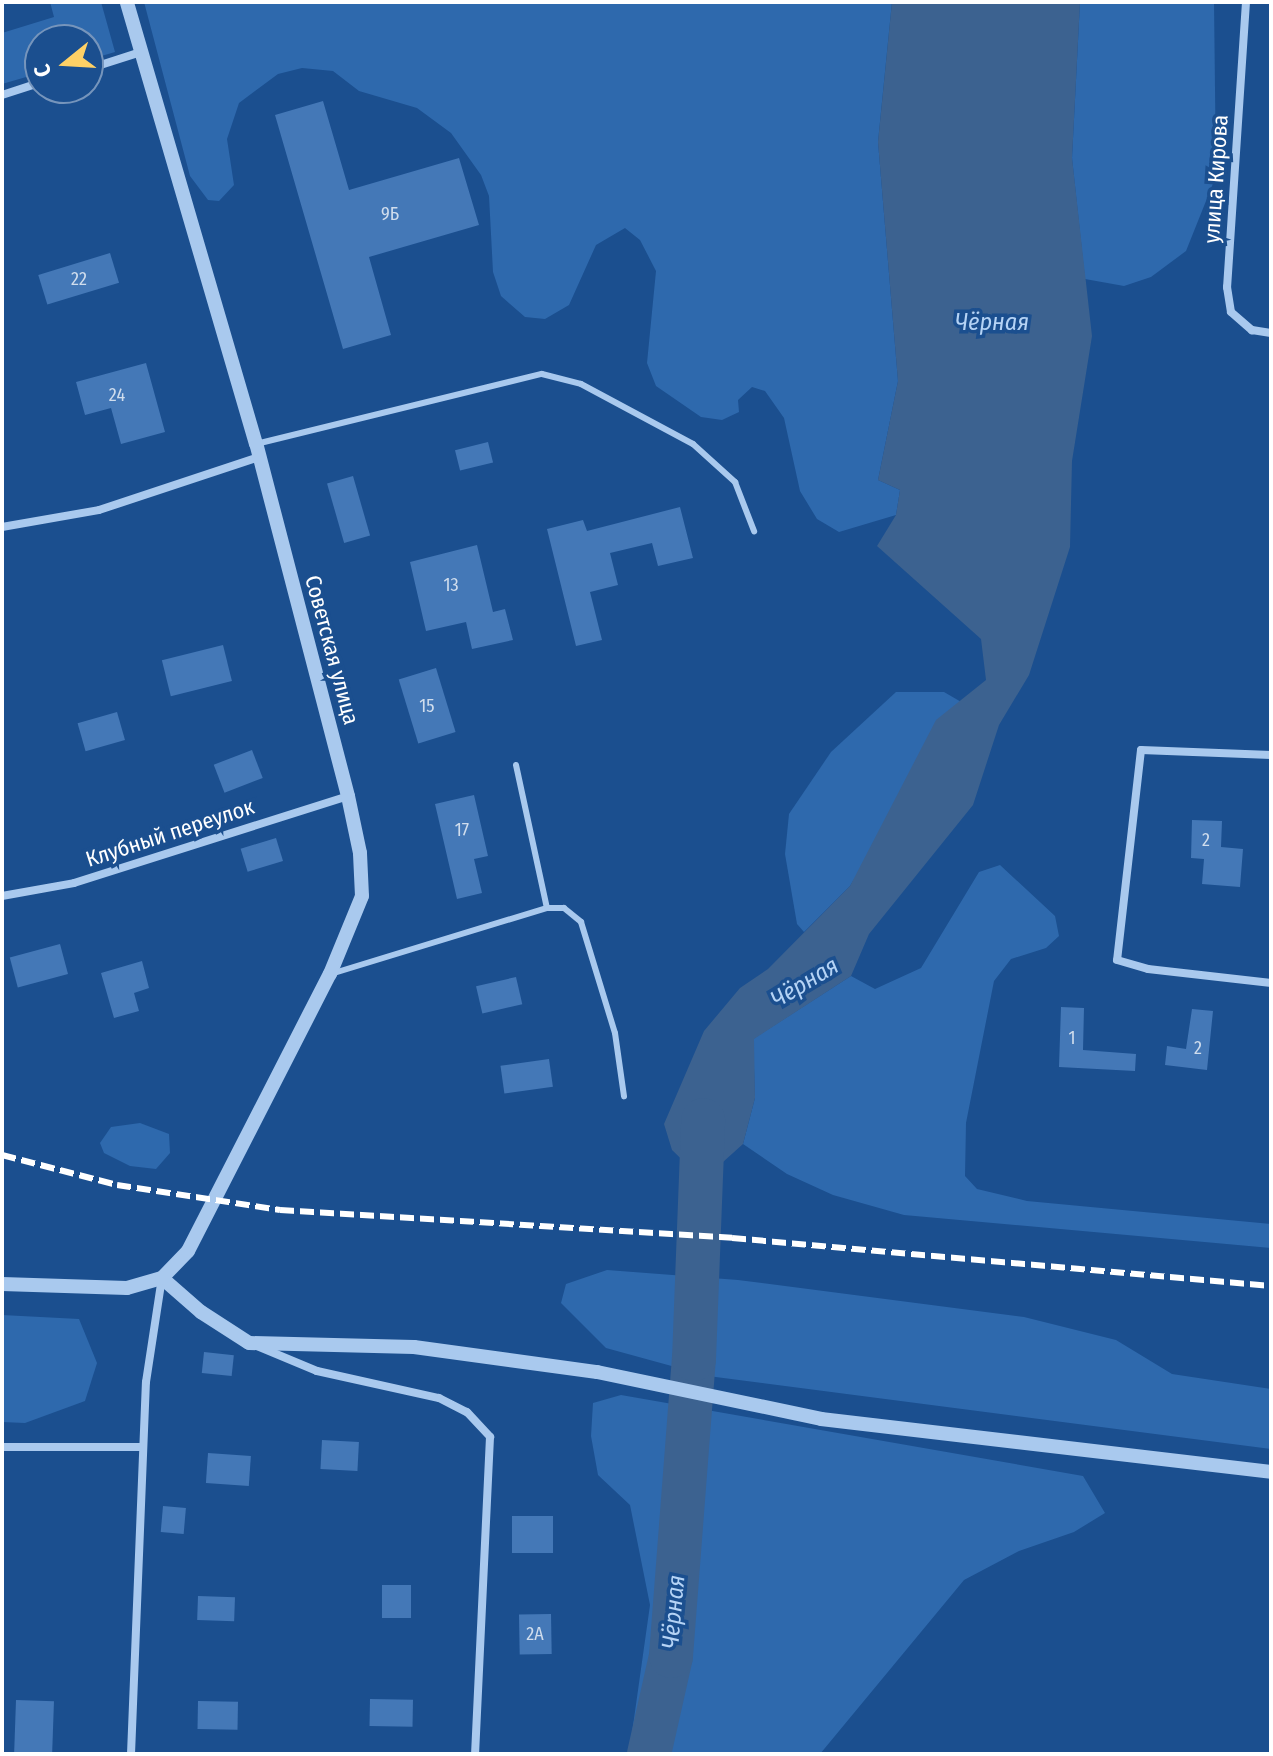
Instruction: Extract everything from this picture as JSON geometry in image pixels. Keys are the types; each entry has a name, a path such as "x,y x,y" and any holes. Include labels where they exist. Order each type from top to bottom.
{"street":[{"name":"Советская улица","path":"127,2 257,450 348,796 360,853 362,896 330,974 188,1251 162,1278"},
{"name":"улица Кирова","path":"1246,2 1227,287 1231,312 1252,330 1271,333"},
{"path":"104,64 141,52"},
{"path":"2,95 24,88"},
{"path":"2,527 99,510 257,450"},
{"path":"1271,755 1141,750 1117,960 1148,969 1271,983"},
{"name":"Клубный переулок","path":"2,896 74,883 348,796"},
{"path":"2,1284 127,1288 162,1278"},
{"path":"162,1278 201,1312 249,1343 317,1371 439,1398 467,1412 490,1437 475,1754"},
{"path":"131,1754 146,1382 162,1278"},
{"path":"249,1343 414,1347 663,1386 821,1419 1271,1472"},
{"path":"2,1447 142,1447"}],"lane":[{"path":"257,450 542,374 581,384 693,444 735,482 754,531"},
{"path":"516,765 547,908"},
{"path":"330,974 547,908 564,908 581,922 615,1033 624,1096"}],"shaded area":[{"path":"50,2 101,2 115,52 104,55 104,24 31,24 54,17"},
{"path":"144,2 892,2 878,142 898,381 878,480 900,490 896,515 839,532 817,519 800,491 784,418 765,391 752,387 738,400 739,412 722,420 701,417 656,386 647,363 656,271 640,240 625,228 596,245 569,305 545,319 525,317 501,296 493,272 489,196 481,175 451,133 417,108 359,91 333,71 302,68 278,74 239,103 227,139 234,185 219,201 208,200 190,176"},
{"path":"1080,2 1214,2 1216,176 1186,251 1151,277 1124,286 1085,279 1072,158"},
{"path":"24,26 24,78 2,84 2,33"},
{"path":"896,692 944,692 963,703 850,886 804,932 797,924 785,854 789,814 831,752"},
{"path":"1000,865 1055,916 1059,936 1046,948 1011,959 994,981 966,1123 965,1176 977,1189 1027,1201 1271,1224 1271,1248 904,1215 833,1195 787,1174 743,1144 755,1098 753,1039 851,976 875,989 921,968 979,872"},
{"path":"140,1123 169,1134 170,1153 156,1169 130,1166 104,1153 100,1143 111,1127"},
{"path":"607,1270 738,1280 1024,1317 1116,1340 1172,1374 1271,1389 1271,1449 708,1376 606,1348 561,1303 566,1284"},
{"path":"2,1315 79,1319 97,1363 85,1401 25,1423 2,1422"},
{"path":"621,1395 1083,1476 1105,1513 1074,1532 1019,1551 964,1580 820,1754 629,1754 650,1605 630,1505 598,1475 591,1436 593,1403"}],"water":[{"name":"Чёрная","path":"892,2 1080,2 1072,158 1092,336 1072,461 1070,547 1029,675 999,725 973,805 869,934 851,976 754,1039 755,1098 743,1144 703,1180 672,1150 664,1124 704,1031 740,988 768,969 850,886 936,720 986,680 981,639 877,546 896,515 900,490 878,480 898,381 878,142"}],"building":[{"path":"323,101 349,190 459,158 479,225 369,257 391,335 343,349 275,115"},
{"path":"110,253 119,283 47,305 38,275"},
{"path":"146,363 165,432 121,444 111,408 85,415 76,382"},
{"path":"488,442 493,462 460,471 455,450"},
{"path":"353,476 370,536 344,543 327,483"},
{"path":"680,507 693,558 658,566 652,543 610,553 618,585 590,592 602,640 576,646 547,529 583,520 587,531"},
{"path":"477,545 493,612 505,609 513,640 472,649 466,622 426,631 410,562"},
{"path":"223,645 232,681 171,696 162,660"},
{"path":"436,668 456,732 418,743 399,679"},
{"path":"117,712 125,740 86,751 78,723"},
{"path":"252,750 263,778 224,793 214,765"},
{"path":"474,795 488,856 474,859 482,893 457,899 435,804"},
{"path":"1192,820 1222,821 1221,847 1243,849 1240,887 1202,884 1204,859 1191,858"},
{"path":"276,838 283,861 248,872 241,849"},
{"path":"60,944 68,974 18,987 10,957"},
{"path":"142,961 149,988 134,993 139,1011 114,1018 101,973"},
{"path":"516,977 522,1004 482,1014 476,986"},
{"path":"1061,1007 1084,1008 1083,1050 1136,1054 1135,1071 1059,1067"},
{"path":"1192,1009 1213,1011 1207,1070 1165,1065 1167,1046 1186,1049"},
{"path":"549,1059 553,1087 504,1094 500,1066"},
{"path":"204,1352 234,1355 232,1376 202,1373"},
{"path":"322,1440 359,1442 357,1471 320,1469"},
{"path":"208,1453 251,1456 249,1486 206,1483"},
{"path":"163,1506 186,1508 184,1534 161,1532"},
{"path":"512,1516 553,1516 553,1553 512,1553"},
{"path":"382,1585 411,1585 411,1618 382,1618"},
{"path":"198,1596 235,1597 234,1621 197,1620"},
{"path":"551,1614 552,1654 520,1655 519,1615"},
{"path":"370,1699 413,1700 413,1727 370,1726"},
{"path":"16,1700 54,1701 52,1753 14,1752"},
{"path":"198,1701 238,1702 238,1730 198,1729"}],"waterway":[{"name":"Чёрная","path":"649,1754 671,1656 694,1359 703,1120"}],"railway":[{"path":"2,1155 117,1185 280,1210 732,1238 1271,1286"}]}
